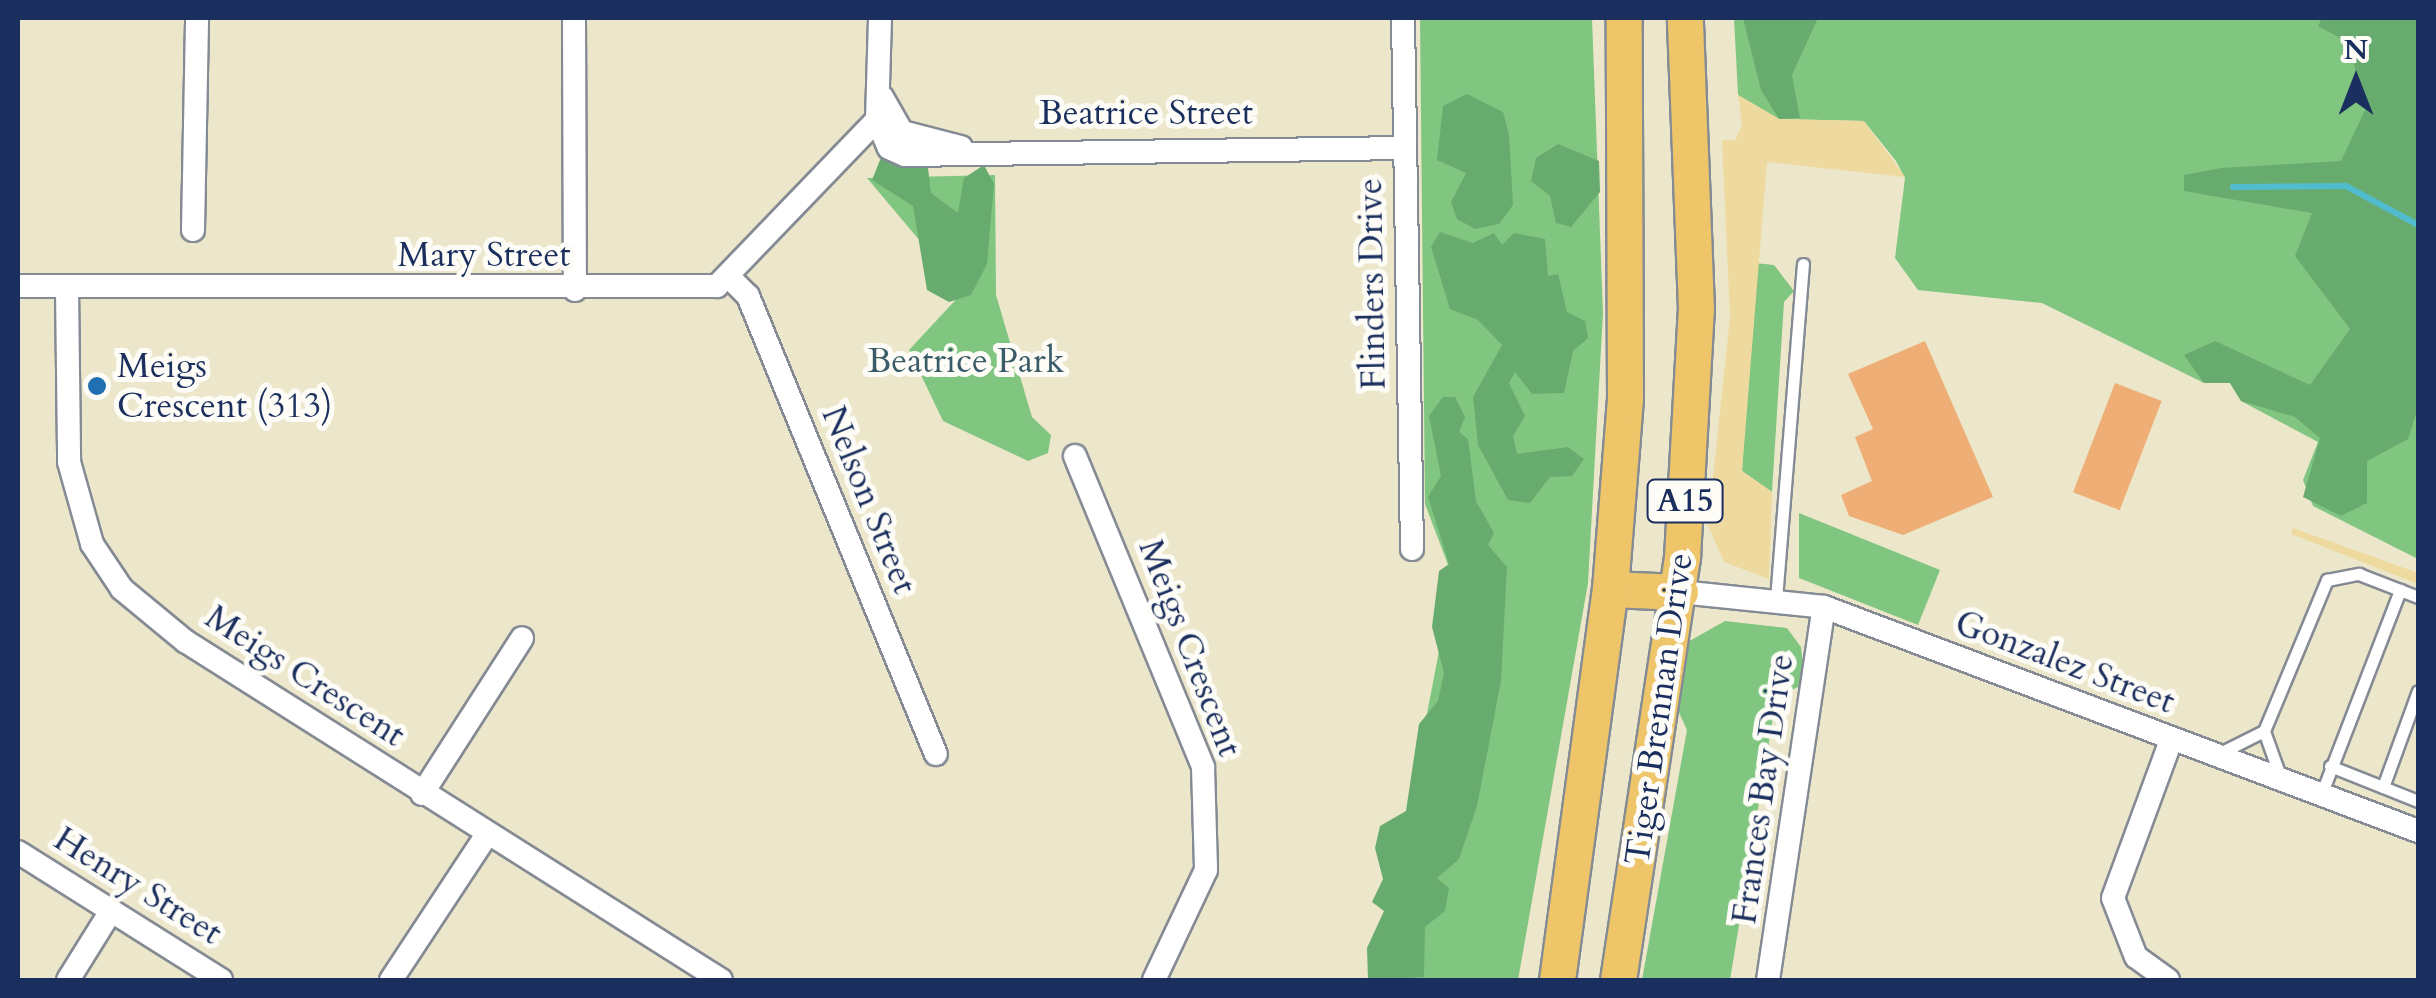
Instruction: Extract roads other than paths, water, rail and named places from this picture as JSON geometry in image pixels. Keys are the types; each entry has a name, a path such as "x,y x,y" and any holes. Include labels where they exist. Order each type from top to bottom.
{"main road":[{"name":"Tiger Brennan Drive","path":"1556,980 1610,588 1628,304 1624,18"},
{"name":"Tiger Brennan Drive","path":"1618,980 1680,592 1696,310 1685,18"},
{"path":"1610,588 1680,592"}],"street":[{"path":"192,230 197,18"},
{"path":"574,18 574,290"},
{"path":"730,278 879,137 880,18"},
{"name":"Flinders Drive","path":"1403,18 1412,549"},
{"name":"Beatrice Street","path":"879,137 964,148 1405,148"},
{"name":"Mary Street","path":"18,286 574,290 705,288 730,278"},
{"name":"Nelson Street","path":"730,278 748,296 936,754"},
{"name":"Meigs Crescent","path":"67,288 70,462 104,567 185,641 486,836 721,980"},
{"name":"Meigs Crescent","path":"1075,456 1203,768 1206,870 1154,980"},
{"name":"Gonzalez Street","path":"1680,592 1824,607 2418,831"},
{"name":"Frances Bay Drive","path":"1768,980 1824,607"},
{"path":"422,794 522,638"},
{"path":"2168,980 2136,957 2113,898 2182,744"},
{"path":"390,980 486,836"},
{"name":"Henry Street","path":"18,852 221,980"},
{"path":"68,980 112,912"}],"lane":[{"path":"1776,599 1803,264"},
{"path":"2182,744 2233,751 2264,731 2326,580 2359,574 2418,597"},
{"path":"2321,795 2400,590"},
{"path":"2383,787 2418,691"},
{"path":"2264,731 2291,785"},
{"path":"2330,766 2418,801"}],"waterway":[{"path":"2233,187 2346,186 2418,225"}],"place":[{"name":"Meigs Crescent (313)","path":"97,386"}],"park label":[{"name":"Beatrice Park","path":"966,361"}]}
